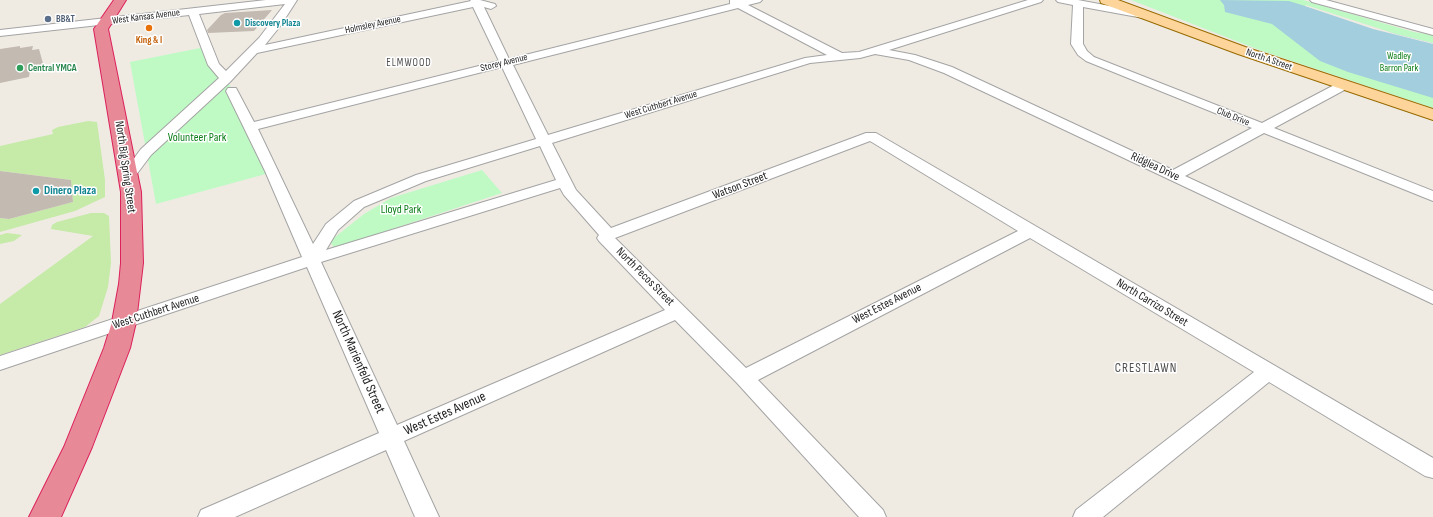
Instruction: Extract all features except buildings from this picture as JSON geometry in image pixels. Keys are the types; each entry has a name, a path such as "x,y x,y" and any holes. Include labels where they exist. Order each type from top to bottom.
{"highway":[{"name":"North Big Spring Street","path":"45,517 78,447 117,348 124,322 132,263 133,208 101,29 120,0"}],"main road":[{"name":"North A Street","path":"1106,0 1344,85 1433,115"}],"street":[{"name":"West Kansas Avenue","path":"0,33 292,0"},
{"path":"128,176 146,152 229,85 254,50 277,23 292,0"},
{"name":"Storey Avenue","path":"252,127 506,63 735,2 757,0"},
{"name":"West Cuthbert Avenue","path":"315,266 332,227 358,204 421,178 809,60 826,57 856,56 1038,0"},
{"path":"1060,0 1149,16"},
{"path":"1314,0 1433,32"},
{"path":"1331,4 1341,0"},
{"name":"Holmsley Avenue","path":"254,50 482,2"},
{"name":"North Pecos Street","path":"482,2 506,63 569,192 608,235 605,238 744,378 874,517"},
{"path":"735,2 841,57"},
{"name":"Club Drive","path":"1078,3 1077,44 1082,53 1090,59 1433,196"},
{"name":"North Marienfeld Street","path":"194,11 214,65 229,85 252,127 427,517"},
{"name":"Ridglea Drive","path":"872,51 911,58 938,66 1433,298"},
{"path":"1173,176 1344,85"},
{"name":"North Carrizo Street","path":"872,136 1433,469"},
{"name":"Watson Street","path":"608,235 872,136"},
{"name":"West Cuthbert Avenue","path":"0,363 124,322 315,266 564,182"},
{"name":"West Estes Avenue","path":"744,378 1030,231"},
{"name":"West Estes Avenue","path":"210,517 679,311"},
{"path":"1085,517 1268,372"}],"green space":[{"name":"Wadley Barron Park","path":"1131,0 1303,0 1414,32 1433,35 1433,108 1262,51"},
{"name":"Volunteer Park","path":"210,46 273,172 156,204 130,62"},
{"path":"88,121 97,122 105,180 105,197 75,211 0,232 0,218 9,219 73,202 71,180 0,171 0,146 53,134 52,130 58,127"},
{"name":"Lloyd Park","path":"482,170 502,193 334,248 330,241 364,214 391,198"},
{"path":"91,213 104,213 109,216 111,263 108,287 99,316 85,327 0,355 0,304 93,236 51,229 52,225 57,222"},
{"path":"7,233 22,235 14,241 0,244 0,235"}],"water":[{"path":"1220,0 1289,1 1396,34 1433,43 1433,98 1348,72 1320,61 1272,24 1225,12 1224,5"}],"pier":[{"path":"1306,5 1396,34 1433,44 1373,29 1305,6"}],"place":[{"name":"BB&T","path":"48,19"},
{"name":"Discovery Plaza","path":"237,23"},
{"name":"King & I","path":"149,28"},
{"name":"Central YMCA","path":"20,68"},
{"name":"Dinero Plaza","path":"36,191"}],"district":[{"name":"ELMWOOD","path":"409,63"},
{"name":"CRESTLAWN","path":"1146,369"}]}
